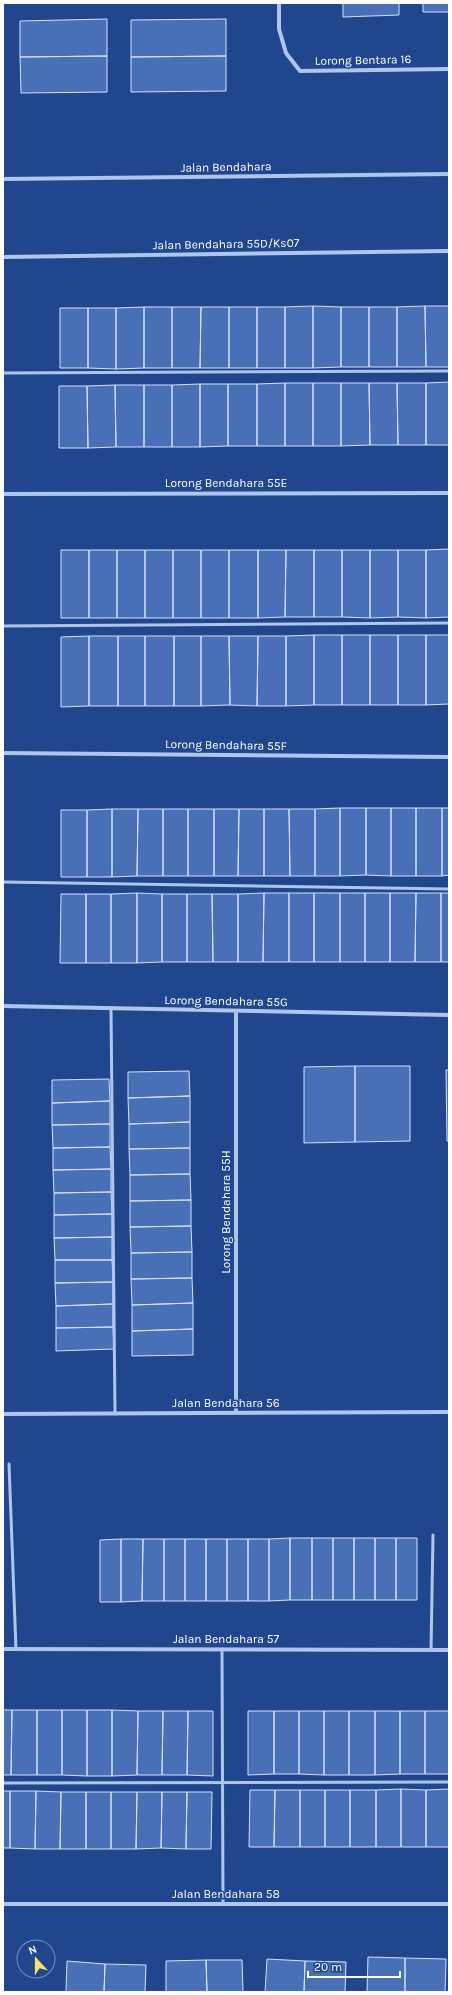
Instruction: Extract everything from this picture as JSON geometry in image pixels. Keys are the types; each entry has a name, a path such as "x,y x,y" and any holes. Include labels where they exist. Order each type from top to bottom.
{"street":[{"name":"Lorong Bentara 16","path":"278,3 279,28 286,53 300,71 449,69"},
{"name":"Jalan Bendahara","path":"3,179 449,174"},
{"name":"Jalan Bendahara 55D/Ks07","path":"3,257 449,251"},
{"name":"Lorong Bendahara 55E","path":"3,494 449,493"},
{"name":"Lorong Bendahara 55F","path":"3,753 449,757"},
{"name":"Lorong Bendahara 55G","path":"3,1006 449,1015"},
{"name":"Lorong Bendahara 55H","path":"236,1011 236,1413"},
{"name":"Jalan Bendahara 56","path":"3,1414 449,1412"},
{"name":"Jalan Bendahara 57","path":"3,1649 449,1650"},
{"name":"Jalan Bendahara 58","path":"3,1904 449,1904"}],"lane":[{"path":"3,374 449,371"},
{"path":"3,626 449,623"},
{"path":"3,882 449,889"},
{"path":"111,1008 115,1414"},
{"path":"9,1464 16,1649"},
{"path":"431,1650 432,1535"},
{"path":"222,1649 223,1904"},
{"path":"3,1783 449,1782"}],"building":[{"path":"343,3 399,3 399,15 343,17"},
{"path":"423,3 449,3 449,12 423,12"},
{"path":"107,19 107,56 20,57 20,21"},
{"path":"226,19 226,56 131,57 131,20"},
{"path":"107,56 107,92 21,93 20,57"},
{"path":"226,56 226,91 131,92 131,57"},
{"path":"313,306 313,368 285,368 285,307"},
{"path":"313,306 341,307 341,367 313,368"},
{"path":"425,306 426,367 397,367 397,307"},
{"path":"425,306 449,306 449,367 426,367"},
{"path":"144,307 144,368 116,369 116,308"},
{"path":"144,307 172,307 172,368 144,368"},
{"path":"172,307 201,307 200,368 172,368"},
{"path":"201,307 229,307 229,368 200,368"},
{"path":"229,307 257,307 257,368 229,368"},
{"path":"257,307 285,307 285,368 257,368"},
{"path":"341,307 369,307 369,367 341,367"},
{"path":"369,307 397,307 397,367 369,367"},
{"path":"60,308 88,308 88,368 60,368"},
{"path":"88,308 116,308 116,369 88,368"},
{"path":"449,382 449,445 426,445 426,383"},
{"path":"285,383 313,383 313,446 285,446"},
{"path":"285,383 285,446 257,446 257,384"},
{"path":"313,383 341,383 341,446 313,446"},
{"path":"341,383 369,383 370,445 341,446"},
{"path":"369,383 397,383 398,445 370,445"},
{"path":"397,383 426,383 426,445 398,445"},
{"path":"200,384 228,384 228,446 200,447"},
{"path":"200,384 200,447 172,447 172,385"},
{"path":"228,384 257,384 257,446 228,446"},
{"path":"115,385 144,385 144,447 116,447"},
{"path":"115,385 116,447 88,448 87,386"},
{"path":"144,385 172,385 172,447 144,447"},
{"path":"59,386 87,386 88,448 59,448"},
{"path":"449,549 449,617 426,618 426,550"},
{"path":"61,550 89,550 89,618 61,618"},
{"path":"89,550 117,550 117,618 89,618"},
{"path":"117,550 145,550 145,618 117,618"},
{"path":"145,550 173,550 173,618 145,618"},
{"path":"173,550 201,550 201,618 173,618"},
{"path":"201,550 229,550 229,618 201,618"},
{"path":"229,550 258,550 258,618 229,618"},
{"path":"258,550 286,550 285,617 258,618"},
{"path":"286,550 314,550 314,617 285,617"},
{"path":"314,550 342,550 342,617 314,617"},
{"path":"342,550 370,550 370,618 342,617"},
{"path":"370,550 398,550 398,617 370,618"},
{"path":"398,550 426,550 426,618 398,617"},
{"path":"314,635 342,635 342,705 314,705"},
{"path":"314,635 314,705 286,706 286,636"},
{"path":"342,635 370,635 370,705 342,705"},
{"path":"370,635 398,635 398,705 370,705"},
{"path":"398,635 426,635 426,705 398,705"},
{"path":"426,635 449,635 449,704 426,705"},
{"path":"89,636 118,636 118,706 89,706"},
{"path":"89,636 89,706 61,707 61,637"},
{"path":"118,636 145,636 145,706 118,706"},
{"path":"145,636 174,636 174,706 145,706"},
{"path":"174,636 201,636 201,706 174,706"},
{"path":"201,636 229,636 230,705 201,706"},
{"path":"229,636 258,636 257,706 230,705"},
{"path":"258,636 286,636 286,706 257,706"},
{"path":"340,808 340,876 315,876 315,809"},
{"path":"340,808 366,808 366,875 340,876"},
{"path":"366,808 391,808 391,876 366,875"},
{"path":"391,808 416,808 416,876 391,876"},
{"path":"416,808 442,808 442,876 416,876"},
{"path":"442,808 449,808 449,875 442,876"},
{"path":"112,809 112,877 87,877 87,810"},
{"path":"112,809 138,809 137,876 112,877"},
{"path":"138,809 163,809 163,876 137,876"},
{"path":"163,809 188,809 188,876 163,876"},
{"path":"188,809 214,809 214,876 188,876"},
{"path":"214,809 239,809 238,876 214,876"},
{"path":"239,809 264,809 264,876 238,876"},
{"path":"264,809 289,809 290,876 264,876"},
{"path":"289,809 315,809 315,876 290,876"},
{"path":"61,810 87,810 87,877 61,877"},
{"path":"137,893 162,894 162,962 137,963"},
{"path":"137,893 137,963 111,963 111,894"},
{"path":"264,893 289,893 289,962 263,962"},
{"path":"264,893 263,962 238,962 238,894"},
{"path":"289,893 314,893 314,962 289,962"},
{"path":"314,893 340,893 340,962 314,962"},
{"path":"340,893 365,893 365,962 340,962"},
{"path":"365,893 390,893 390,962 365,962"},
{"path":"390,893 416,893 415,962 390,962"},
{"path":"416,893 441,893 441,962 415,962"},
{"path":"441,893 449,893 449,962 441,962"},
{"path":"61,894 86,894 86,963 60,963"},
{"path":"86,894 111,894 111,963 86,963"},
{"path":"162,894 187,894 187,962 162,962"},
{"path":"187,894 212,894 213,962 187,962"},
{"path":"212,894 238,894 238,962 213,962"},
{"path":"355,1066 410,1066 410,1141 355,1142"},
{"path":"355,1066 355,1142 304,1143 304,1067"},
{"path":"446,1070 449,1070 449,1141 447,1141"},
{"path":"189,1071 190,1096 128,1098 128,1072"},
{"path":"109,1079 110,1101 52,1103 52,1080"},
{"path":"190,1096 190,1122 129,1124 128,1098"},
{"path":"110,1101 110,1124 52,1125 52,1103"},
{"path":"190,1122 190,1148 129,1149 129,1124"},
{"path":"110,1124 110,1147 53,1148 52,1125"},
{"path":"110,1147 111,1169 53,1170 53,1148"},
{"path":"190,1148 190,1174 130,1175 129,1149"},
{"path":"111,1169 111,1192 54,1193 53,1170"},
{"path":"190,1174 191,1200 130,1201 130,1175"},
{"path":"111,1192 112,1214 54,1215 54,1193"},
{"path":"191,1200 191,1226 130,1227 130,1201"},
{"path":"112,1214 112,1237 54,1238 54,1215"},
{"path":"191,1226 192,1252 131,1253 130,1227"},
{"path":"112,1237 112,1260 55,1260 54,1238"},
{"path":"192,1252 192,1278 131,1279 131,1253"},
{"path":"55,1260 112,1260 113,1282 55,1283"},
{"path":"192,1278 193,1303 132,1305 131,1279"},
{"path":"113,1282 113,1304 56,1306 55,1283"},
{"path":"193,1303 193,1329 132,1331 132,1305"},
{"path":"113,1304 113,1327 56,1328 56,1306"},
{"path":"113,1327 114,1349 56,1351 56,1328"},
{"path":"193,1329 193,1355 132,1356 132,1331"},
{"path":"290,1538 312,1538 312,1600 290,1600"},
{"path":"290,1538 290,1600 269,1601 269,1539"},
{"path":"312,1538 333,1538 333,1600 312,1600"},
{"path":"333,1538 354,1538 354,1600 333,1600"},
{"path":"354,1538 375,1538 375,1600 354,1600"},
{"path":"375,1538 396,1538 396,1600 375,1600"},
{"path":"396,1538 417,1538 417,1600 396,1600"},
{"path":"121,1539 143,1539 142,1601 121,1602"},
{"path":"121,1539 121,1602 100,1602 100,1540"},
{"path":"143,1539 164,1539 164,1601 142,1601"},
{"path":"164,1539 185,1539 185,1601 164,1601"},
{"path":"185,1539 206,1539 206,1601 185,1601"},
{"path":"206,1539 227,1539 227,1601 206,1601"},
{"path":"227,1539 248,1539 248,1601 227,1601"},
{"path":"248,1539 269,1539 269,1601 248,1601"},
{"path":"3,1710 12,1710 11,1775 3,1775"},
{"path":"12,1710 37,1710 37,1775 11,1775"},
{"path":"37,1710 62,1710 62,1775 37,1775"},
{"path":"62,1710 87,1710 87,1776 62,1775"},
{"path":"87,1710 112,1710 112,1776 87,1776"},
{"path":"112,1710 138,1711 137,1775 112,1776"},
{"path":"138,1711 163,1711 162,1775 137,1775"},
{"path":"163,1711 188,1711 187,1775 162,1775"},
{"path":"188,1711 213,1711 213,1776 187,1775"},
{"path":"248,1711 274,1711 274,1774 248,1775"},
{"path":"274,1711 299,1711 299,1774 274,1774"},
{"path":"299,1711 324,1711 324,1775 299,1774"},
{"path":"324,1711 349,1711 349,1775 324,1775"},
{"path":"349,1711 375,1711 375,1775 349,1775"},
{"path":"375,1711 400,1711 400,1774 375,1775"},
{"path":"400,1711 425,1711 425,1774 400,1774"},
{"path":"425,1711 449,1711 449,1774 425,1774"},
{"path":"401,1789 426,1790 426,1847 401,1847"},
{"path":"401,1789 401,1847 376,1847 376,1790"},
{"path":"449,1789 449,1847 426,1847 426,1790"},
{"path":"250,1790 275,1790 274,1847 249,1847"},
{"path":"275,1790 300,1790 300,1847 274,1847"},
{"path":"300,1790 325,1790 325,1847 300,1847"},
{"path":"325,1790 350,1790 350,1847 325,1847"},
{"path":"350,1790 376,1790 376,1847 350,1847"},
{"path":"3,1791 10,1791 10,1848 3,1848"},
{"path":"10,1791 36,1791 35,1849 10,1848"},
{"path":"36,1791 61,1792 60,1849 35,1849"},
{"path":"61,1792 86,1792 86,1849 60,1849"},
{"path":"86,1792 111,1792 111,1849 86,1849"},
{"path":"111,1792 137,1792 136,1849 111,1849"},
{"path":"137,1792 162,1792 161,1848 136,1849"},
{"path":"162,1792 187,1792 186,1849 161,1848"},
{"path":"187,1792 212,1792 211,1849 186,1849"},
{"path":"368,1957 405,1958 405,1992 367,1992"},
{"path":"405,1958 446,1959 445,1992 405,1992"},
{"path":"267,1959 305,1961 304,1992 265,1992"},
{"path":"206,1960 242,1960 243,1992 207,1992"},
{"path":"206,1960 207,1992 166,1992 166,1961"},
{"path":"67,1961 105,1964 104,1992 66,1992"},
{"path":"305,1961 346,1962 345,1992 304,1992"},
{"path":"105,1964 146,1965 145,1992 104,1992"}]}
